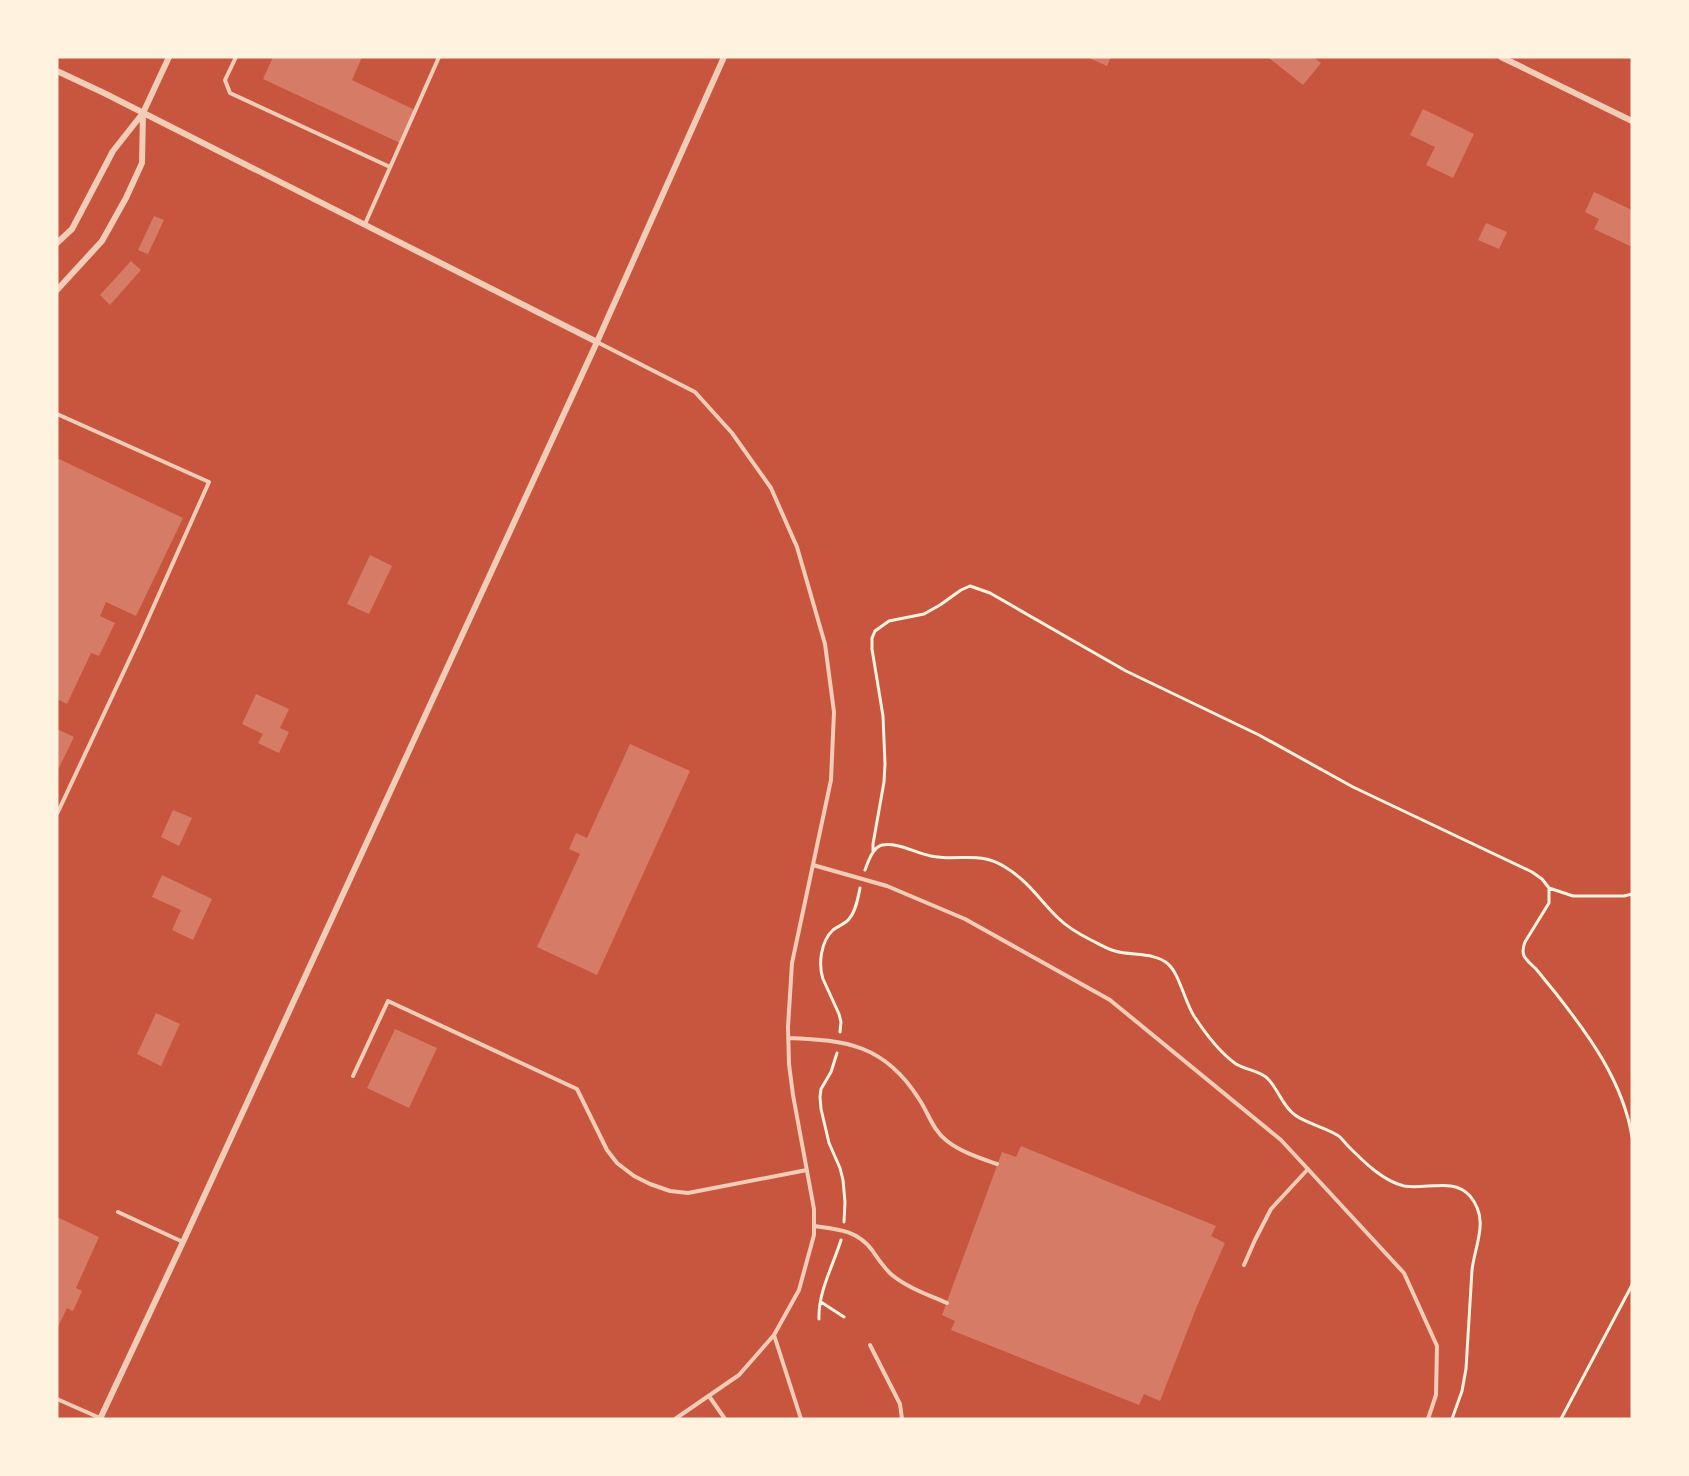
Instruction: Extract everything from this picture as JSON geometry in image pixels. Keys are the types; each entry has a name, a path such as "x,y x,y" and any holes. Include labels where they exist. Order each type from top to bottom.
{"street":[{"path":"57,243 72,229 113,151 143,113 169,57"},
{"path":"100,1419 597,342 724,57"},
{"path":"1501,57 1632,121"},
{"path":"57,70 597,342"},
{"path":"57,290 102,241 126,198 142,163 143,113"}],"lane":[{"path":"236,57 225,80 230,93 390,167"},
{"path":"364,225 439,57"},
{"path":"597,342 695,392 732,433 771,488 797,547 825,644 834,712 831,780 792,963 788,1038 793,1095 814,1209 814,1235 799,1290 774,1335 739,1375 675,1419"},
{"path":"57,414 209,482 57,814"},
{"path":"813,865 887,886 965,918 1110,1000 1281,1140 1404,1273 1437,1346 1436,1395 1428,1419"},
{"path":"353,1076 388,1001 577,1089 607,1150 634,1176 650,1184 670,1191 688,1193 807,1170"},
{"path":"788,1038 831,1040 861,1048 879,1056 908,1082 921,1101 935,1129 947,1141 960,1149 997,1164"},
{"path":"1244,1265 1271,1209 1308,1169"},
{"path":"118,1212 183,1242"},
{"path":"814,1226 843,1230 860,1237 885,1269 895,1277 947,1303"},
{"path":"774,1335 801,1419"},
{"path":"870,1345 900,1404 902,1419"},
{"path":"709,1396 725,1419"},
{"path":"57,1399 100,1419"}],"path":[{"path":"873,853 885,765 883,716 873,661 872,638 875,631 889,621 924,614 970,586 990,593 1126,671 1259,735 1353,787 1532,872 1549,888 1573,896 1632,894"},
{"path":"819,1319 825,1284 841,1242 845,1202 843,1180 829,1143 820,1097 833,1064 841,1022 821,971 820,960 829,934 848,921 854,910 873,853 880,845 893,845 939,858 986,858 1022,878 1056,916 1077,932 1115,951 1159,958 1171,966 1193,1014 1209,1037 1236,1064 1265,1076 1289,1111 1296,1116 1340,1137 1349,1148 1376,1171 1393,1182 1412,1186 1452,1187 1469,1195 1477,1209 1480,1235 1473,1258 1466,1369 1462,1391 1452,1419"},
{"path":"1549,888 1549,903 1522,949 1525,958 1569,1010 1604,1062 1625,1107 1632,1137"},
{"path":"1561,1419 1632,1285"},
{"path":"821,1302 844,1317"}],"building":[{"path":"273,57 362,57 352,80 415,110 400,143 263,79"},
{"path":"1087,57 1111,57 1107,66"},
{"path":"1313,57 1321,63 1303,85 1269,58"},
{"path":"1423,109 1474,134 1453,178 1426,165 1435,147 1410,135"},
{"path":"1594,192 1632,210 1630,246 1594,229 1599,219 1585,212"},
{"path":"154,216 164,220 148,254 138,250"},
{"path":"1486,223 1507,232 1499,249 1478,240"},
{"path":"131,261 141,270 110,305 100,295"},
{"path":"57,458 183,518 136,616 106,602 100,616 115,623 99,656 91,653 67,704 57,699"},
{"path":"370,555 392,566 369,614 347,604"},
{"path":"256,694 289,709 280,728 289,732 279,753 258,743 263,734 242,724"},
{"path":"57,729 74,737 57,772"},
{"path":"630,744 690,771 597,975 537,947 580,854 569,849 576,833 587,838"},
{"path":"173,810 192,818 179,846 161,837"},
{"path":"162,875 212,899 193,940 172,930 181,910 152,897"},
{"path":"156,1013 180,1024 161,1066 137,1054"},
{"path":"395,1029 437,1048 409,1108 367,1088"},
{"path":"1021,1146 1216,1226 1211,1236 1225,1243 1197,1306 1160,1401 1144,1394 1139,1405 951,1330 955,1321 942,1315 1002,1152 1016,1157"},
{"path":"57,1217 99,1237 76,1288 82,1291 73,1311 67,1308 57,1329"}]}
